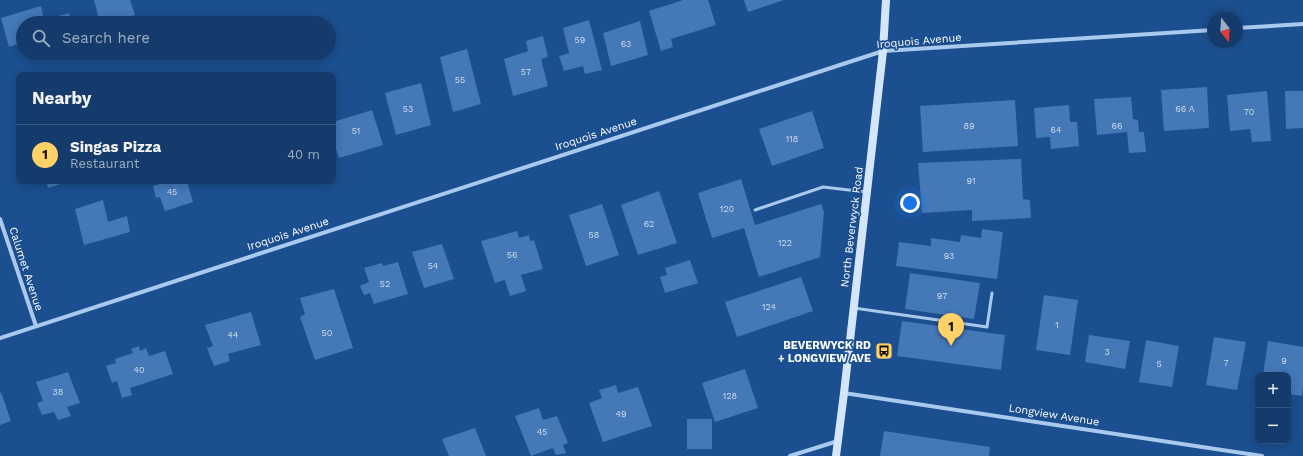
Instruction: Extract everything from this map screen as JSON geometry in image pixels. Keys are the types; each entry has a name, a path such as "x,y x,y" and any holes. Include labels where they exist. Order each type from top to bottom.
{"street":[{"name":"North Beverwyck Road","path":"836,456 883,51 886,0"},
{"path":"1243,28 1303,24"},
{"name":"Iroquois Avenue","path":"0,338 883,51 1207,30"},
{"name":"Calumet Avenue","path":"0,218 36,326"},
{"name":"Longview Avenue","path":"844,393 1262,456"},
{"path":"790,456 838,441"}],"lane":[{"path":"755,210 823,187 867,193"},
{"path":"854,308 987,327 992,293"}],"building":[{"path":"94,0 130,0 135,15 132,16 98,16"},
{"path":"683,0 708,0 716,25 671,39 673,47 661,51 649,11"},
{"path":"744,0 784,0 748,12"},
{"path":"41,6 43,16 16,16 16,45 9,47 1,18"},
{"path":"69,13 70,16 58,16"},
{"path":"589,20 602,70 585,74 583,66 564,71 559,56 569,53 563,28"},
{"path":"640,21 648,55 611,66 603,33"},
{"path":"543,36 548,57 541,59 548,86 513,96 504,59 528,51 526,41"},
{"path":"467,49 481,104 453,112 440,57"},
{"path":"421,83 431,125 396,135 385,93"},
{"path":"1207,87 1209,128 1164,131 1161,90"},
{"path":"1267,91 1271,141 1252,142 1250,129 1230,131 1227,95"},
{"path":"1285,91 1303,91 1303,128 1286,129"},
{"path":"1131,97 1133,119 1138,120 1139,132 1144,132 1146,152 1129,153 1127,132 1097,135 1094,99"},
{"path":"1015,100 1018,146 923,152 920,106"},
{"path":"1069,105 1070,122 1077,122 1079,146 1051,149 1050,137 1036,138 1034,108"},
{"path":"372,110 383,145 339,158 336,149 336,121"},
{"path":"812,111 824,148 772,166 759,129"},
{"path":"1021,159 1023,199 1030,200 1031,218 972,221 972,210 922,213 918,163"},
{"path":"741,179 755,225 821,204 824,212 820,257 759,277 744,228 712,238 698,193"},
{"path":"47,184 61,184 48,188"},
{"path":"160,184 188,184 193,202 165,211 160,197 156,198 153,186"},
{"path":"659,191 677,243 638,255 621,205"},
{"path":"103,200 108,222 127,216 130,232 84,245 75,209"},
{"path":"602,204 619,255 586,266 569,215"},
{"path":"982,229 1003,232 997,279 896,266 899,242 931,246 931,238 960,242 961,235 981,238"},
{"path":"517,231 519,238 529,235 530,241 534,240 543,269 521,275 526,291 510,296 505,280 495,283 481,241"},
{"path":"442,244 454,279 424,288 412,252"},
{"path":"690,260 698,283 665,293 660,277 667,275 665,268"},
{"path":"398,262 408,294 374,304 370,293 364,295 360,286 369,282 364,268 382,263 383,266"},
{"path":"910,273 980,283 974,319 905,309"},
{"path":"801,277 813,311 737,337 725,302"},
{"path":"334,289 353,348 315,360 300,317 305,314 300,298"},
{"path":"1044,295 1078,300 1070,355 1036,350"},
{"path":"251,312 261,345 228,354 230,361 214,366 207,348 213,346 205,325"},
{"path":"902,321 1005,335 1001,370 897,356"},
{"path":"1089,335 1130,341 1125,369 1085,362"},
{"path":"1214,337 1246,342 1237,390 1206,385"},
{"path":"1146,340 1179,346 1172,387 1139,382"},
{"path":"1268,341 1303,347 1302,396 1291,394 1291,372 1263,372"},
{"path":"139,346 140,351 146,348 149,356 165,351 173,374 130,388 132,395 122,398 117,381 112,383 106,366 116,363 115,359 133,353 131,349"},
{"path":"745,369 758,408 715,422 702,383"},
{"path":"68,372 80,403 67,407 71,416 58,420 54,412 42,415 37,403 43,401 36,382"},
{"path":"616,385 618,393 638,387 652,426 603,442 589,403 602,398 599,390"},
{"path":"1,392 11,421 0,425 0,393"},
{"path":"539,408 543,420 557,416 568,443 563,445 566,453 556,455 553,448 531,456 515,416"},
{"path":"687,419 712,419 712,449 687,449"},
{"path":"475,428 486,456 449,456 442,439"},
{"path":"884,431 990,447 989,456 880,456"}],"place":[{"name":"Singas Pizza","path":"951,346"},
{"name":"BEVERWYCK RD + LONGVIEW AVE","path":"884,351"}]}
